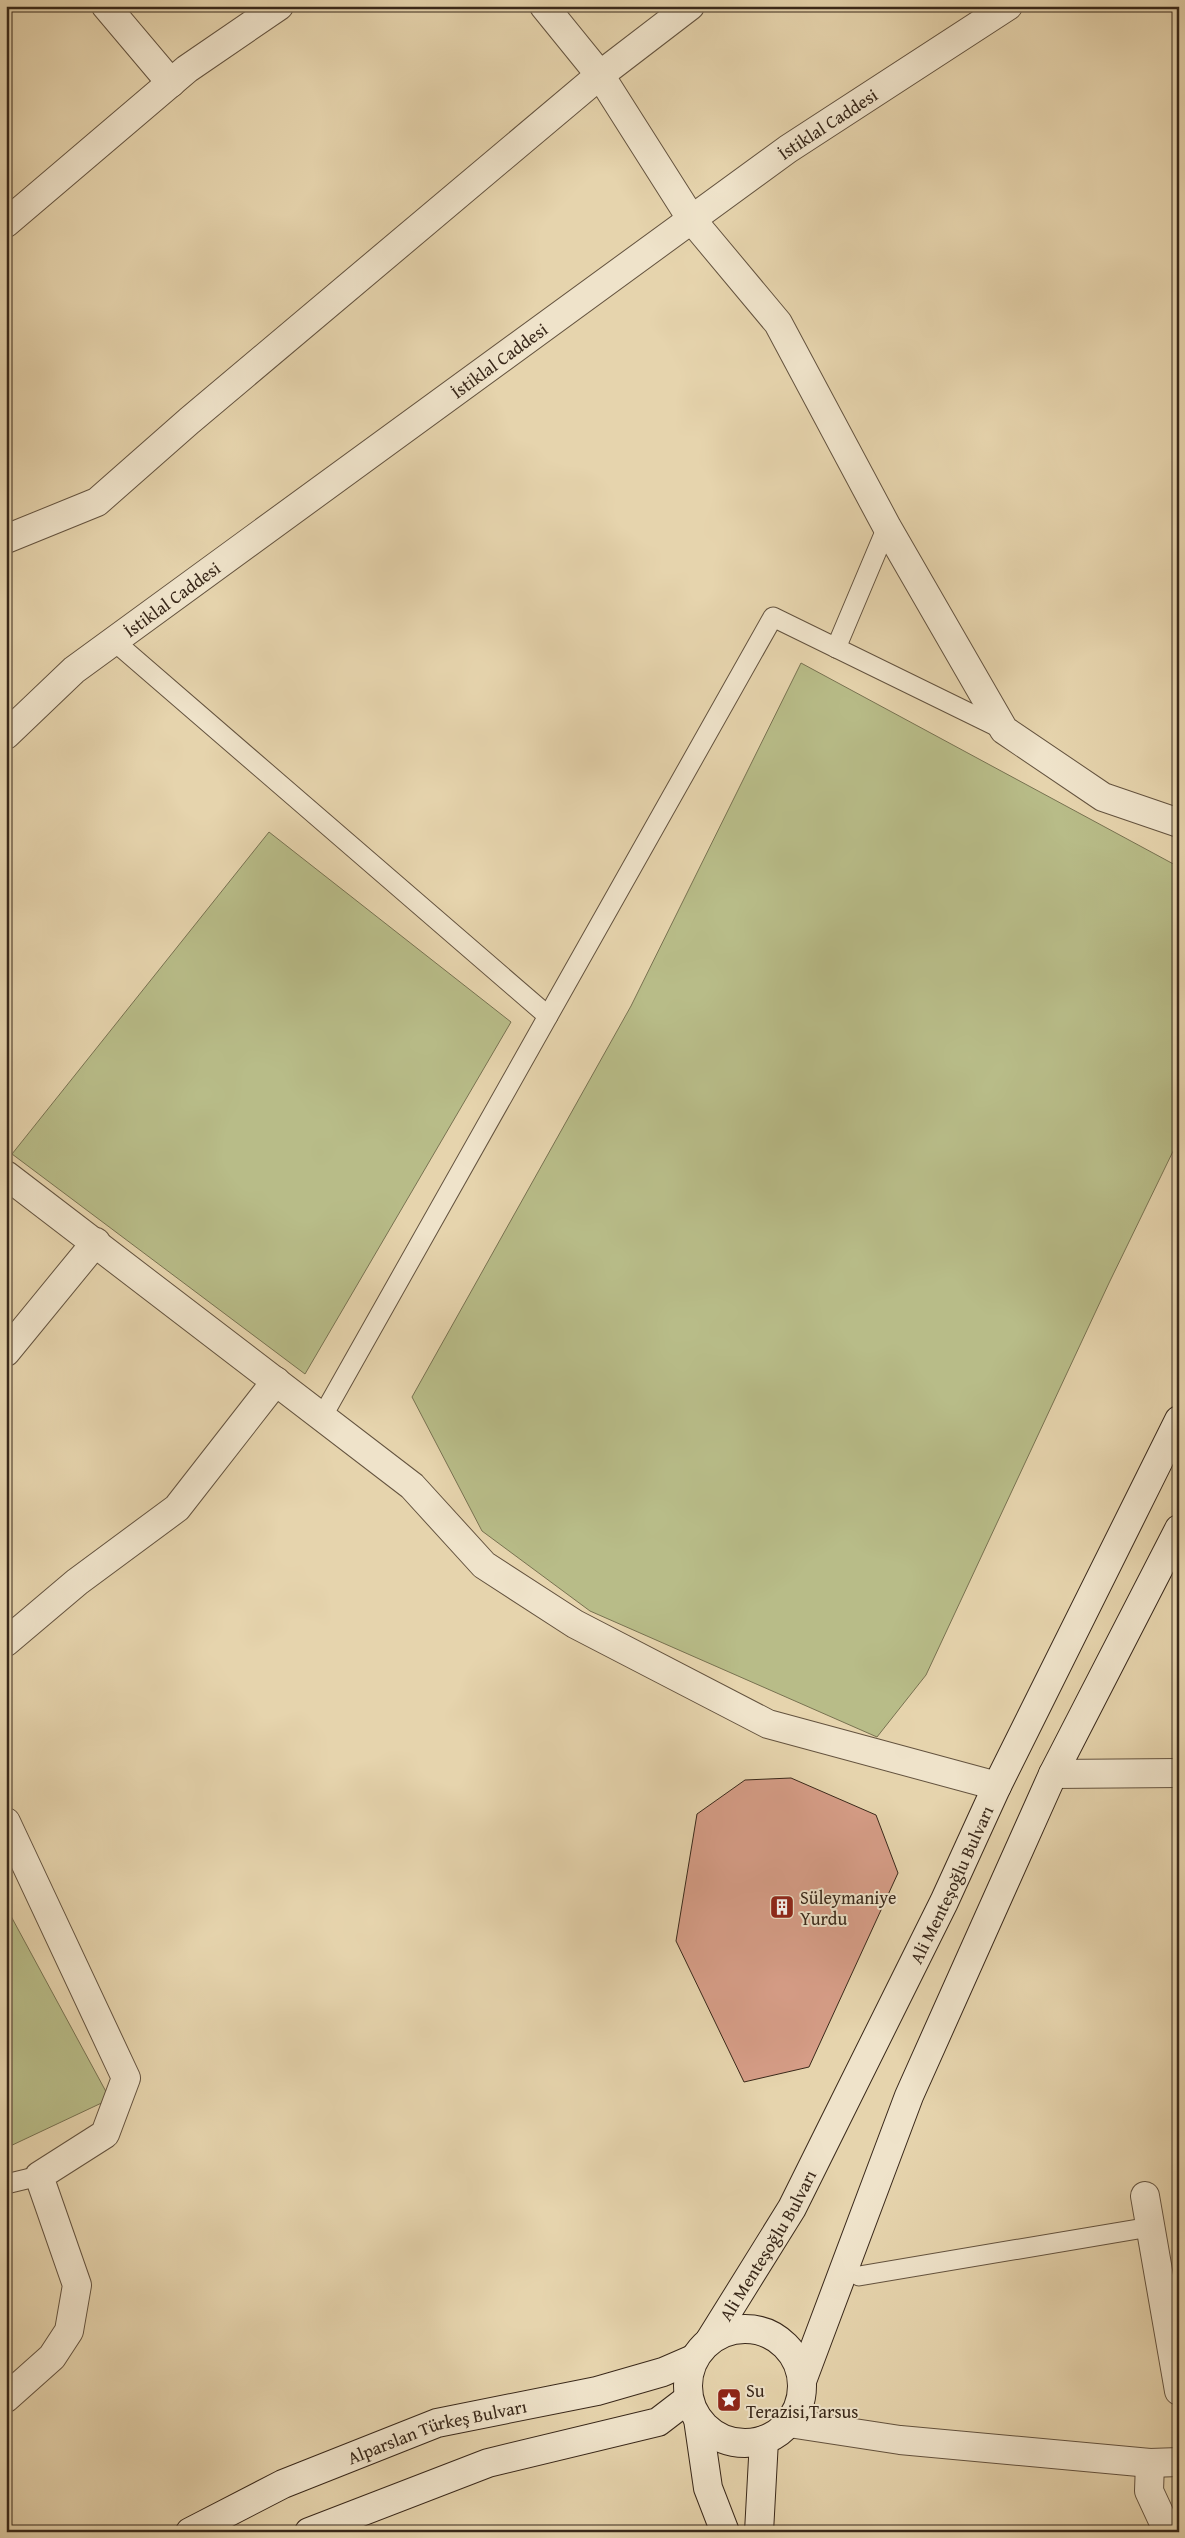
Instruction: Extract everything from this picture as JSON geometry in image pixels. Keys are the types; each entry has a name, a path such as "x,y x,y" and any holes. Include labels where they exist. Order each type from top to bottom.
{"street":[{"path":"106,6 171,83"},
{"path":"6,223 187,70 279,6"},
{"path":"544,6 600,75 692,220 778,323 887,528 1004,730 1104,797 1179,823"},
{"path":"6,539 97,502 189,420 600,75 690,6"},
{"name":"İstiklal Caddesi","path":"6,735 74,670 788,150 1008,6"},
{"path":"6,1175 96,1242 412,1486 484,1565 575,1624 768,1724 997,1786"},
{"path":"6,1352 96,1242"},
{"path":"6,1642 77,1582 177,1508 276,1381"},
{"name":"Ali Menteşoğlu Bulvarı","path":"702,2350 792,2208 944,1902 997,1786 1179,1420"},
{"path":"802,2381 909,2096 1053,1774 1179,1529"},
{"path":"1053,1774 1179,1773"},
{"path":"6,1822 126,2078 105,2134 38,2176 76,2285 69,2331 52,2357 6,2398"},
{"path":"1145,2196 1179,2390"},
{"path":"693,2410 703,2426 716,2436 732,2443 748,2444 764,2440 779,2433 790,2423 798,2410 802,2396 799,2366 792,2352 769,2333 738,2329 723,2332 702,2350 687,2386 708,2488 709,2532"},
{"name":"Alparslan Türkeş Bulvarı","path":"190,2532 283,2484 437,2423 598,2391 663,2372 702,2350"},
{"path":"310,2532 488,2464 658,2422 693,2410"},
{"path":"790,2423 900,2440 1150,2463 1179,2462"},
{"path":"759,2532 764,2440"},
{"path":"1150,2463 1149,2491 1168,2532"},
{"path":"708,2488 725,2532"}],"lane":[{"path":"836,648 887,528"},
{"path":"322,1417 773,617 1004,730"},
{"path":"114,641 548,1016"},
{"path":"6,2184 38,2176"},
{"path":"858,2276 1150,2226"}],"green space":[{"path":"801,663 1179,867 1179,1139 1109,1283 926,1675 877,1737 590,1611 482,1531 412,1397 631,1006"},
{"path":"269,832 511,1022 305,1374 12,1154"},
{"path":"6,1907 110,2099 6,2148"}],"building":[{"name":"Süleymaniye Yurdu","path":"791,1778 876,1815 898,1873 809,2067 744,2082 676,1941 697,1814 745,1780"}],"place":[{"name":"Süleymaniye Yurdu","path":"782,1907"},
{"name":"Su Terazisi,Tarsus","path":"729,2400"}]}
